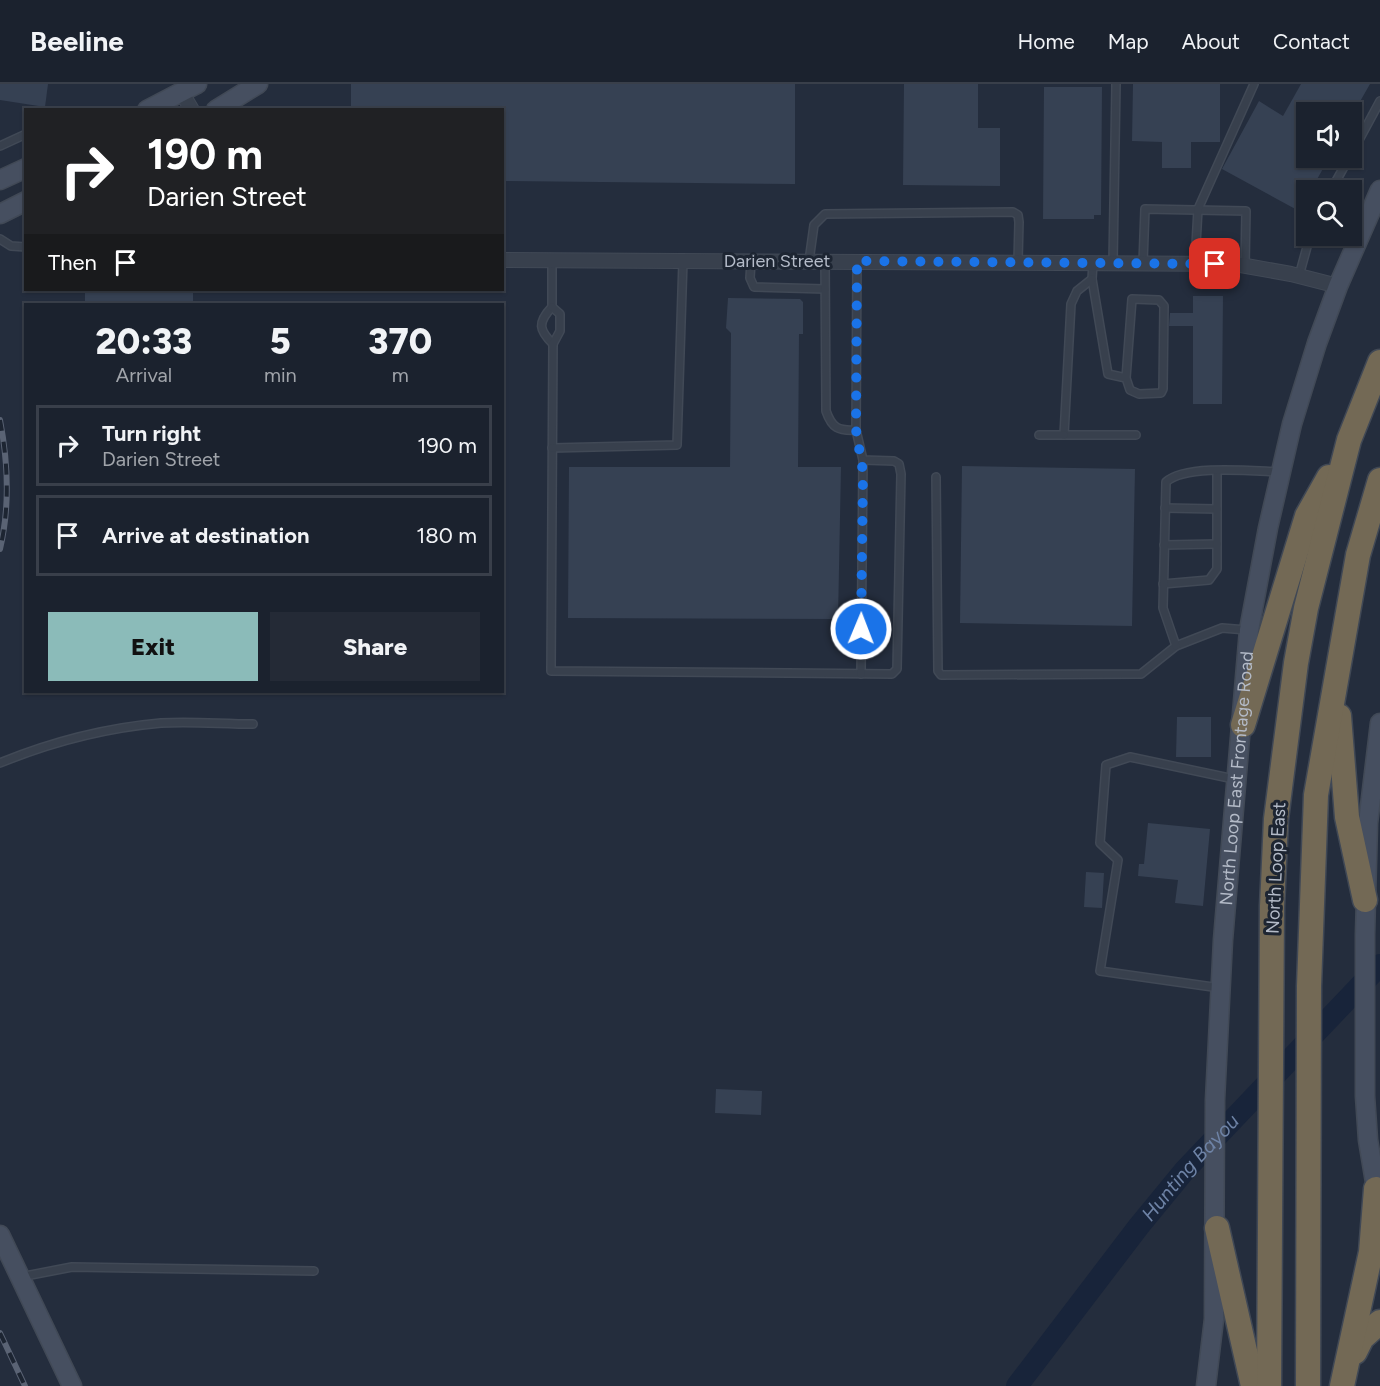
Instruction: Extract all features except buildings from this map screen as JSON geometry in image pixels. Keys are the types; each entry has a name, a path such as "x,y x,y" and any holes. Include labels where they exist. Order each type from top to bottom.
{"highway":[{"name":"North Loop East","path":"1269,1386 1276,819 1284,744 1306,608 1349,440 1380,362"},
{"path":"1243,725 1307,516 1349,440"},
{"name":"North Loop East","path":"1308,1386 1309,986 1316,795 1358,555 1380,480"},
{"path":"1337,666 1347,817 1365,900"},
{"path":"1345,1375 1371,1252 1376,1189"},
{"path":"1217,1228 1253,1386"},
{"path":"1345,1375 1362,1338 1380,1322"}],"main road":[{"path":"219,108 258,84"},
{"path":"151,108 190,88"},
{"path":"0,180 24,169"},
{"name":"North Loop East Frontage Road","path":"1206,1386 1214,1318 1217,1228 1215,1100 1220,988 1249,630 1280,472 1317,343 1338,286 1380,190"},
{"path":"0,214 24,202"},
{"path":"1380,723 1374,824 1365,900 1365,1096 1380,1214"},
{"path":"0,1235 72,1386"}],"street":[{"path":"190,88 192,108"},
{"name":"Darien Street","path":"504,260 1196,263 1245,266 1338,286"}],"lane":[{"path":"1113,263 1116,84"},
{"path":"1196,263 1198,209 1254,84"},
{"path":"1362,134 1380,101"},
{"path":"0,146 24,135"},
{"path":"1143,263 1145,209 1198,209 1246,212 1245,266"},
{"path":"809,261 814,225 825,214 1013,212 1018,215 1019,222 1018,262"},
{"path":"0,239 11,246 24,247"},
{"path":"1299,276 1307,246"},
{"path":"552,261 552,307 544,316 542,333 553,344"},
{"path":"552,448 677,445 683,261"},
{"path":"751,261 750,278 754,287 825,289"},
{"path":"825,261 826,411 830,424 836,428 856,430"},
{"path":"857,261 856,430 863,460 861,674"},
{"path":"1093,262 1092,279 1108,374 1126,378"},
{"path":"1064,435 1071,303 1077,291 1092,279"},
{"path":"1132,299 1159,300 1164,306 1163,389 1161,393 1139,394 1130,390 1126,378 1132,299"},
{"path":"552,307 560,314 560,331 553,344 551,671 892,674 897,669 901,474 899,465 894,461 863,460"},
{"path":"1039,435 1137,435"},
{"path":"1176,646 1163,608 1166,482 1172,477 1216,472 1239,470 1280,472"},
{"path":"1163,584 1209,580 1217,569 1216,472"},
{"path":"936,477 938,670 942,675 1141,674 1176,646 1222,628 1249,630"},
{"path":"1165,508 1216,509"},
{"path":"1164,545 1217,544"},
{"path":"0,763 37,748 91,733 161,723 253,724"},
{"path":"1220,988 1100,971 1118,860 1100,843 1106,765 1130,757 1237,780"},
{"path":"20,1277 72,1267 314,1271"}],"waterway":[{"name":"Hunting Bayou","path":"1017,1386 1139,1226 1185,1170 1380,965"}],"railway":[{"path":"0,420 7,484 7,501 0,549"},
{"path":"0,1333 25,1386"}],"route":[{"path":"861,629 863,460 856,430 857,261 1215,264"}]}
